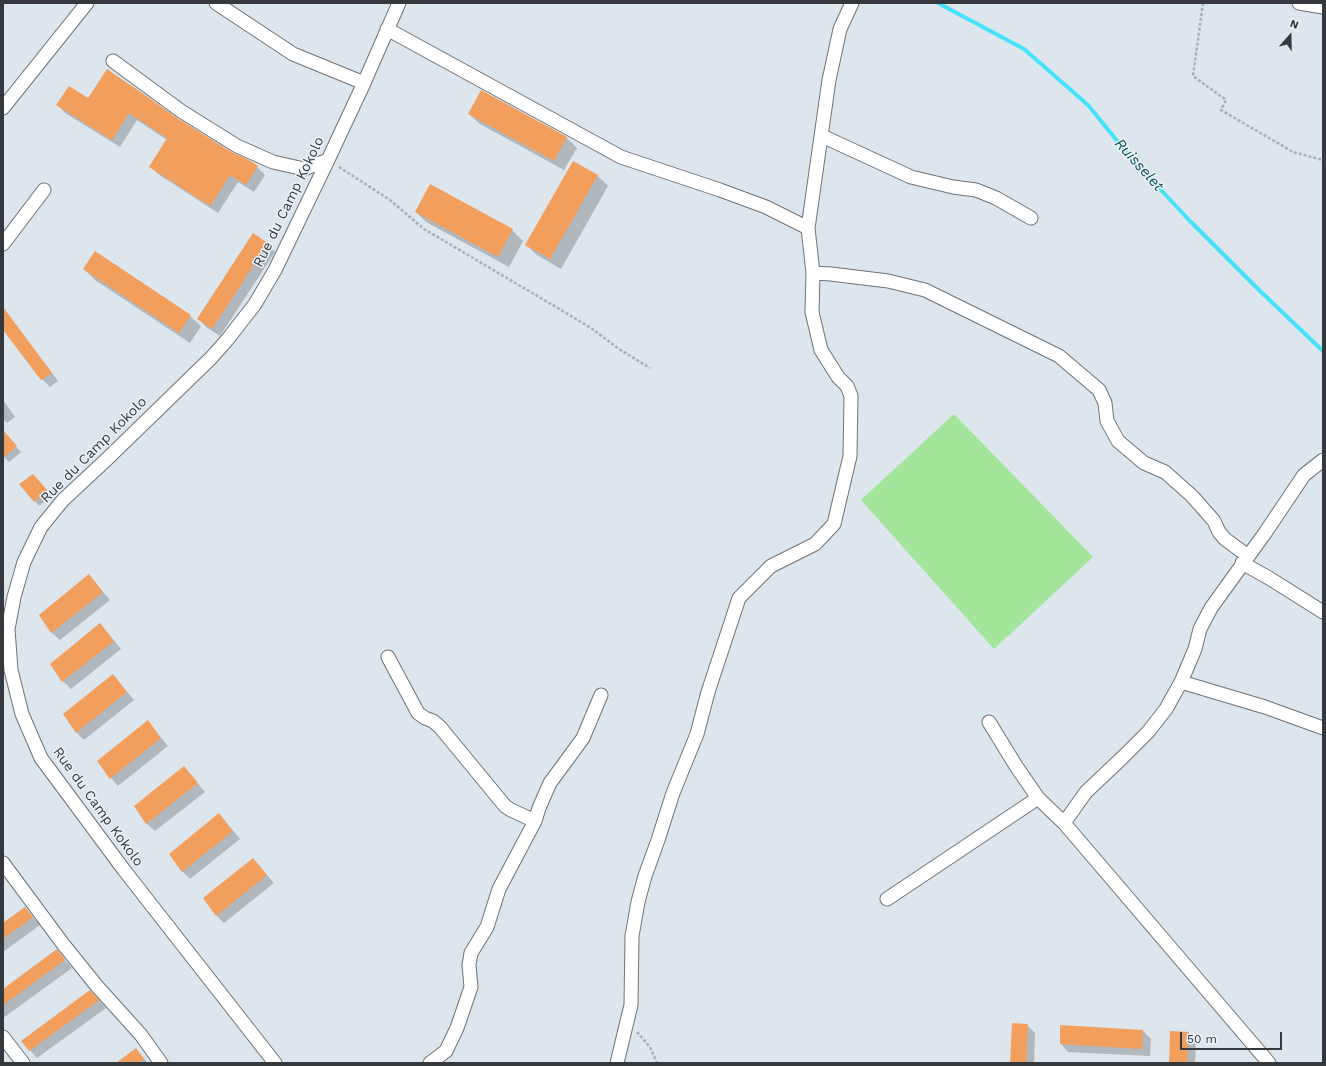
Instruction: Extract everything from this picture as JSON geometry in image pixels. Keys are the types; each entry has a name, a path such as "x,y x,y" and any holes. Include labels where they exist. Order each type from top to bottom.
{"street":[{"path":"3,108 87,3"},
{"name":"Rue du Camp Kokolo","path":"275,1063 124,870 41,758 22,714 11,670 8,629 24,562 41,527 63,500 211,358 255,304 275,270 328,160 399,3"},
{"path":"617,1063 631,1005 632,936 645,876 674,793 697,734 708,692 739,598 771,566 815,544 834,524 850,456 851,396 847,386 838,377 821,350 812,312 813,273 808,228 829,80 840,29 852,3"},
{"path":"1300,3 1323,7"},
{"path":"223,5 293,54 364,83"},
{"path":"387,29 621,157 720,190 759,205 808,228"},
{"path":"113,61 182,111 237,146 273,162 304,169 328,160"},
{"path":"822,136 911,177 953,187 976,190 996,198 1031,218"},
{"path":"3,244 44,190"},
{"path":"813,273 838,274 888,281 925,290 1059,356 1099,390 1105,403 1107,421 1118,441 1144,463 1165,472 1187,491 1214,521 1219,532 1245,559 1270,578 1323,612"},
{"path":"1064,823 1086,792 1148,732 1166,709 1181,682 1195,649 1200,629 1211,608 1265,533 1304,475 1323,460"},
{"path":"3,602 19,579"},
{"path":"388,657 418,713 424,718 433,721 440,727 505,806 535,821"},
{"path":"1181,682 1265,707 1323,728"},
{"path":"430,1063 446,1051 457,1028 471,987 469,965 471,953 487,927 499,889 535,821 550,783 583,738 601,695"},
{"path":"989,722 1038,798 1064,823 1269,1063"},
{"path":"887,899 1038,798"},
{"path":"3,863 63,944 96,985 142,1035 161,1063"},
{"path":"3,1037 24,1063"}],"path":[{"path":"1203,3 1193,76 1226,100 1221,110 1293,152 1323,160"},
{"path":"328,160 390,200 424,229 591,328 619,349 650,368"},
{"path":"628,1020 650,1047 657,1063"}],"green space":[{"path":"954,414 1093,557 994,649 861,500"}],"building":[{"path":"107,69 177,118 233,153 258,166 246,185 230,175 210,206 149,167 167,138 129,113 112,140 56,105 69,86 88,98"},
{"path":"481,90 567,137 554,161 468,114"},
{"path":"573,161 598,175 550,259 525,245"},
{"path":"430,184 513,229 498,257 415,212"},
{"path":"253,233 268,243 212,329 197,319"},
{"path":"95,251 191,315 179,333 83,269"},
{"path":"3,307 52,373 41,380 3,330"},
{"path":"3,430 17,446 3,458"},
{"path":"33,474 48,491 34,502 19,484"},
{"path":"89,574 103,592 51,633 39,615"},
{"path":"100,623 114,641 62,682 50,664"},
{"path":"113,674 127,692 76,733 63,714"},
{"path":"148,720 161,738 110,779 97,761"},
{"path":"184,766 198,783 146,824 134,806"},
{"path":"219,813 233,831 182,872 169,854"},
{"path":"253,858 267,875 216,916 203,898"},
{"path":"25,907 33,917 3,939 3,923"},
{"path":"57,949 65,960 3,1005 3,989"},
{"path":"90,990 99,1000 29,1051 21,1041"},
{"path":"1012,1023 1028,1024 1026,1063 1010,1063"},
{"path":"1060,1025 1143,1030 1142,1049 1060,1044"},
{"path":"1170,1031 1189,1032 1187,1063 1169,1063"},
{"path":"136,1048 144,1059 138,1063 116,1063"}],"waterway":[{"name":"Ruisselet","path":"938,3 1024,49 1088,105 1131,158 1189,220 1323,351"}]}
